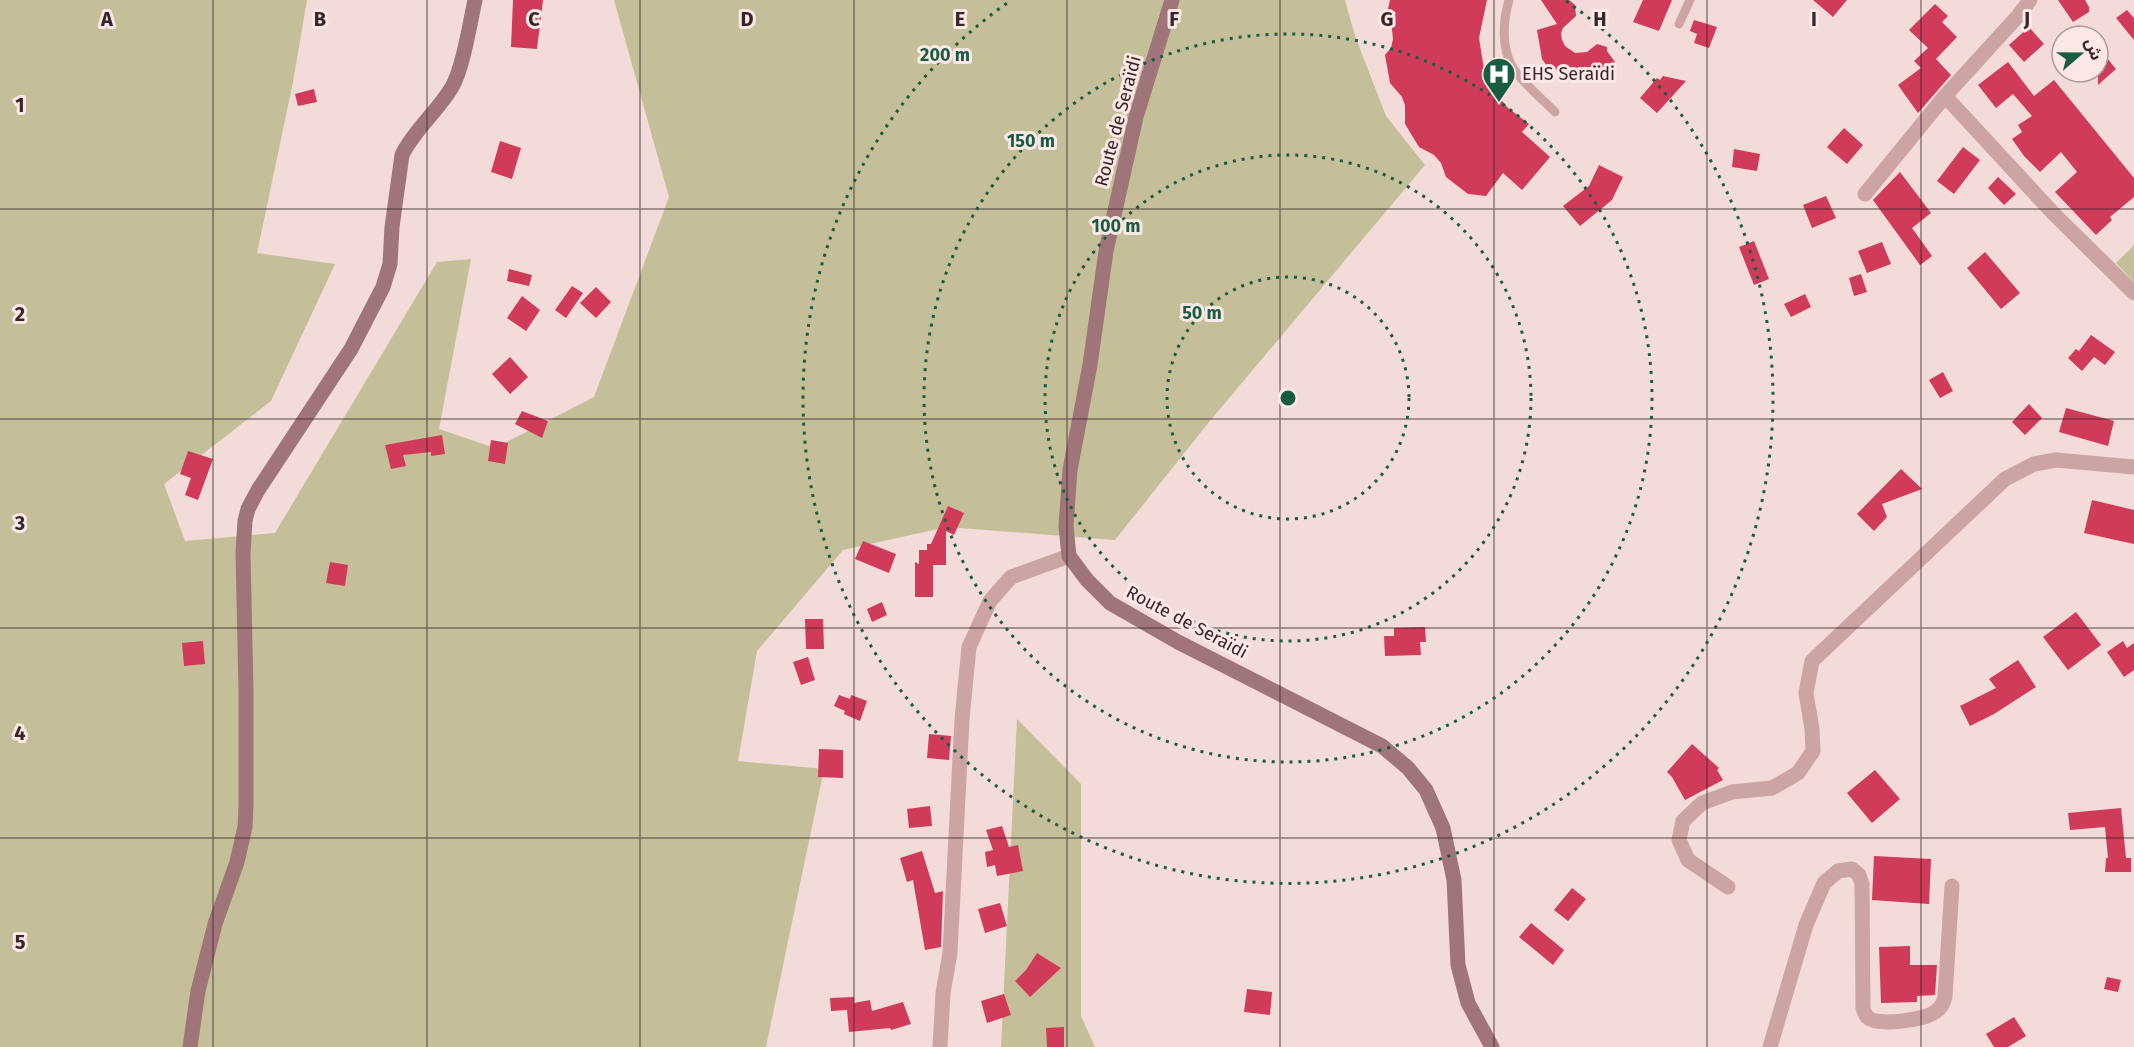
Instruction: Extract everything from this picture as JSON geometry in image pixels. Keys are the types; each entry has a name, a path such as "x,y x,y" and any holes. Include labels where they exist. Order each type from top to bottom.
{"main road":[{"path":"189,1047 198,992 215,924 237,862 244,827 246,735 243,554 248,509 258,490 351,349 382,287 390,264 392,227 402,155 407,145 452,87 457,76 475,0"},
{"name":"Route de Seraïdi","path":"1172,0 1136,117 1106,251 1090,365 1070,470 1065,526 1069,556 1087,580 1110,603 1178,642 1382,746 1408,768 1426,790 1443,828 1454,880 1458,964 1468,1003 1492,1047"}],"street":[{"path":"1865,194 2030,0"},
{"path":"1946,96 2054,214 2134,292"},
{"path":"1728,887 1688,860 1678,840 1683,821 1702,802 1732,792 1772,788 1798,773 1813,751 1806,693 1812,661 2005,479 2034,464 2056,460 2134,467"},
{"path":"940,1047 943,993 950,953 962,718 969,647 990,601 1011,578 1069,556"},
{"path":"1770,1047 1806,925 1824,884 1838,871 1852,869 1859,875 1862,884 1863,1008 1867,1017 1876,1022 1918,1020 1933,1014 1942,1006 1945,997 1952,886"}],"lane":[{"path":"1509,0 1504,28 1506,49 1513,68 1555,112"},
{"path":"1679,24 1690,0"}],"shaded area":[{"path":"0,0 307,0 293,82 257,253 335,264 271,401 164,484 185,541 275,533 437,262 471,259 439,429 495,448 594,397 669,197 614,0 1345,0 1355,36 1386,116 1425,165 1209,422 1115,540 947,527 843,550 757,651 738,761 824,769 766,1047 0,1047"},
{"path":"2134,245 2134,282 2116,263"},
{"path":"1017,719 1081,784 1081,1016 1095,1047 1001,1047"}],"building":[{"path":"513,0 543,0 537,49 511,47"},
{"path":"1390,0 1487,0 1479,38 1484,69 1494,91 1507,107 1529,124 1522,132 1550,157 1522,190 1503,173 1486,196 1468,194 1446,177 1441,163 1434,155 1419,147 1405,124 1405,105 1402,97 1390,83 1385,55 1391,48 1393,39 1391,21 1387,13"},
{"path":"1541,0 1569,0 1575,5 1576,16 1563,28 1562,40 1565,46 1575,53 1587,52 1597,44 1607,47 1607,51 1615,62 1602,76 1591,67 1578,70 1576,77 1547,66 1542,59 1537,30 1557,24"},
{"path":"1643,0 1672,0 1659,31 1633,22"},
{"path":"1813,0 1847,0 1833,17"},
{"path":"2058,0 2085,0 2089,12 2073,22"},
{"path":"1935,4 1948,16 1942,22 1957,37 1936,59 1951,75 1918,113 1898,85 1921,68 1914,61 1928,48 1909,30"},
{"path":"2127,10 2134,18 2134,40 2116,18"},
{"path":"1694,20 1717,27 1709,48 1694,43 1697,34 1690,31"},
{"path":"2029,27 2044,44 2024,62 2009,45"},
{"path":"2008,62 2034,96 2050,83 2057,84 2134,178 2134,197 2110,217 2112,220 2096,235 2055,192 2077,172 2061,152 2040,172 2024,156 2012,139 2022,132 2018,125 2032,116 2013,94 1996,108 1978,85"},
{"path":"2110,62 2116,69 2110,74"},
{"path":"1663,76 1686,81 1657,113 1640,98 1657,78 1660,80"},
{"path":"314,89 317,102 298,106 295,94"},
{"path":"1844,128 1863,145 1847,164 1827,147"},
{"path":"500,141 521,148 512,179 491,172"},
{"path":"1963,147 1980,160 1954,194 1937,181"},
{"path":"1734,149 1760,154 1757,171 1732,167"},
{"path":"1599,165 1623,177 1612,200 1580,226 1563,206 1589,186"},
{"path":"1900,172 1931,213 1912,228 1932,256 1920,265 1873,200"},
{"path":"1998,177 2016,194 2004,205 1988,188"},
{"path":"1826,196 1836,218 1812,228 1803,205"},
{"path":"1754,241 1769,279 1754,285 1739,247"},
{"path":"1882,242 1891,264 1867,273 1858,251"},
{"path":"1985,252 2020,293 2001,309 1967,268"},
{"path":"509,269 532,275 529,286 507,281"},
{"path":"1861,274 1867,292 1854,296 1849,278"},
{"path":"572,286 583,293 566,318 555,310"},
{"path":"596,287 611,302 596,318 580,303"},
{"path":"1805,294 1811,307 1791,317 1784,304"},
{"path":"522,296 540,310 526,331 507,318"},
{"path":"2091,335 2115,352 2105,365 2094,357 2082,371 2068,358 2076,349 2079,351"},
{"path":"510,357 528,377 510,394 492,374"},
{"path":"1943,372 1953,391 1940,398 1929,380"},
{"path":"2029,404 2042,418 2025,435 2012,422"},
{"path":"2066,408 2114,421 2108,446 2059,432"},
{"path":"522,411 548,421 542,438 515,424"},
{"path":"442,435 445,454 431,456 431,452 403,455 406,466 391,469 385,445"},
{"path":"491,440 508,443 505,464 488,461"},
{"path":"188,451 213,459 198,500 185,495 191,478 180,474"},
{"path":"1901,469 1922,489 1882,504 1887,517 1874,531 1857,514"},
{"path":"2092,500 2134,510 2134,544 2084,533"},
{"path":"948,506 964,513 954,535 946,531 946,565 933,565 933,597 915,597 915,562 919,564 919,550 927,550 927,544 931,544"},
{"path":"863,541 896,554 889,573 855,559"},
{"path":"330,562 348,565 345,586 326,583"},
{"path":"882,602 887,615 872,622 867,609"},
{"path":"2076,612 2101,645 2068,670 2043,637"},
{"path":"805,619 823,619 824,649 806,649"},
{"path":"1425,627 1426,642 1420,642 1421,655 1385,656 1384,636 1394,636 1394,628"},
{"path":"203,641 205,664 184,666 182,643"},
{"path":"2123,641 2127,648 2134,643 2134,670 2124,677 2107,652"},
{"path":"808,657 815,680 801,685 793,662"},
{"path":"2018,660 2036,687 1994,714 1970,726 1960,706 1996,688 1989,679"},
{"path":"839,695 850,699 851,695 867,701 860,721 844,714 845,711 834,706"},
{"path":"929,734 951,736 949,760 927,758"},
{"path":"1692,744 1719,768 1717,770 1723,780 1685,800 1667,772"},
{"path":"819,749 843,750 843,778 818,777"},
{"path":"1875,770 1900,799 1872,823 1847,793"},
{"path":"930,806 932,826 909,828 907,809"},
{"path":"2121,808 2126,858 2131,858 2131,872 2105,872 2106,858 2108,858 2105,827 2070,830 2068,813"},
{"path":"1002,826 1009,847 1018,845 1023,871 997,876 995,865 987,867 985,852 993,850 986,830"},
{"path":"922,851 935,893 943,891 941,947 925,950 913,880 907,882 900,858"},
{"path":"1874,856 1931,859 1929,904 1872,900"},
{"path":"1572,888 1586,899 1568,921 1554,910"},
{"path":"1000,903 1007,926 985,933 978,909"},
{"path":"1531,923 1564,950 1553,965 1519,937"},
{"path":"1910,946 1910,965 1937,965 1935,995 1917,996 1917,1002 1881,1003 1879,947"},
{"path":"1037,953 1061,968 1030,997 1015,981 1026,970"},
{"path":"2107,977 2121,980 2118,992 2104,989"},
{"path":"1247,989 1272,992 1270,1015 1244,1012"},
{"path":"1004,994 1011,1015 987,1023 981,1001"},
{"path":"854,997 854,1003 870,1000 872,1011 903,1002 911,1024 891,1030 890,1028 849,1032 847,1010 831,1011 830,998"},
{"path":"2014,1017 2026,1036 2008,1047 1994,1047 1986,1034"},
{"path":"1064,1027 1064,1047 1047,1047 1046,1028"}],"place":[{"name":"EHS Seraïdi","path":"1499,103"}]}
